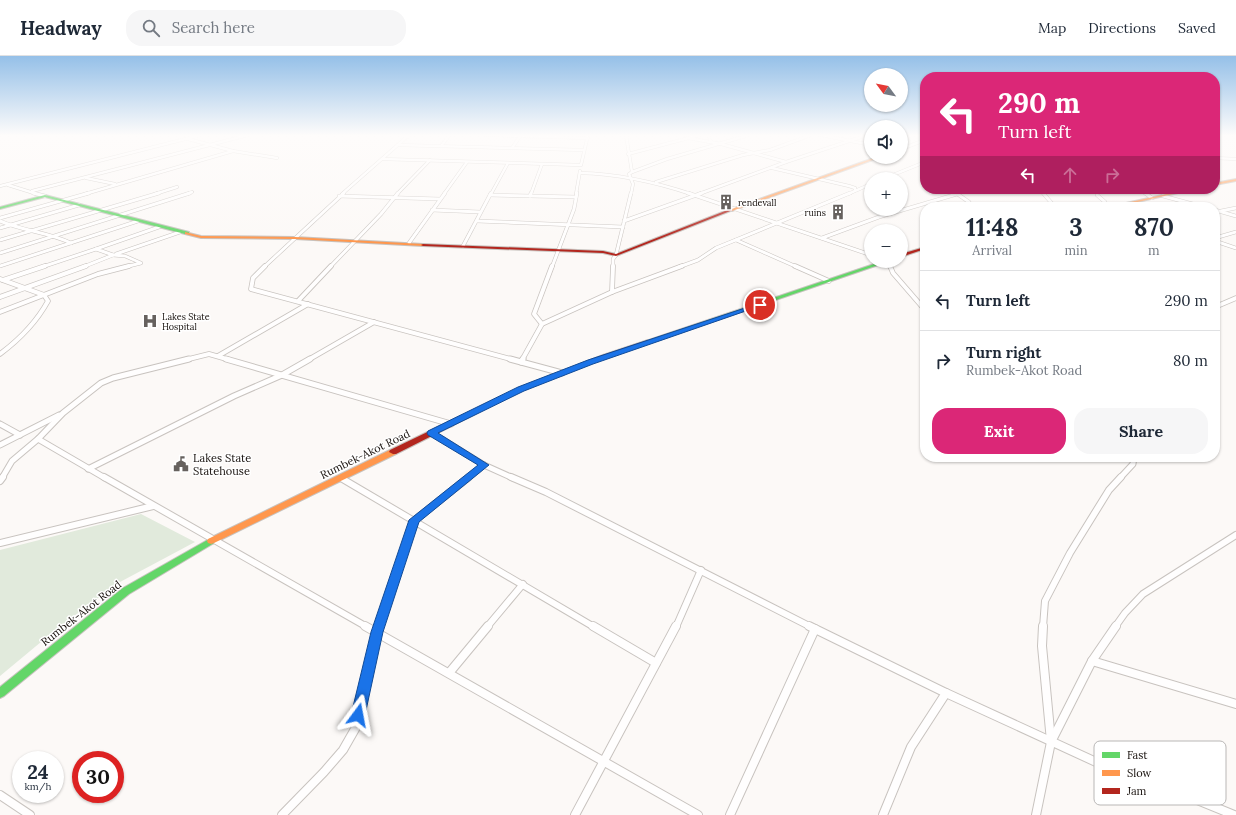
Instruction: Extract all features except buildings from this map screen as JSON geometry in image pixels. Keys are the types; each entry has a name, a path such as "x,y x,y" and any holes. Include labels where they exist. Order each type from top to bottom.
{"street":[{"path":"0,186 61,170"},
{"path":"32,191 113,170"},
{"path":"0,218 167,170"},
{"path":"369,170 339,196 254,278 251,289 562,373"},
{"path":"298,301 381,214 393,198 420,170"},
{"path":"409,243 460,170"},
{"path":"463,246 480,212 504,170"},
{"path":"530,196 540,170"},
{"path":"612,292 613,259 616,255 633,184 629,174 636,170"},
{"path":"655,183 695,170"},
{"path":"624,221 764,170"},
{"path":"781,170 849,186 855,188 855,190"},
{"path":"7,184 62,201 121,215 201,238 295,238 355,240 603,252 616,255 736,208 841,170"},
{"path":"542,324 534,314 568,225 576,197 580,173 597,173 631,178 697,194 864,253"},
{"path":"85,178 117,185"},
{"path":"1220,183 1236,180"},
{"path":"0,240 177,187"},
{"path":"521,362 542,324 612,292 698,260 716,248 864,187"},
{"path":"0,253 192,192"},
{"path":"930,202 957,194 969,202"},
{"path":"1044,194 1051,202"},
{"path":"1147,194 1152,198"},
{"path":"1133,202 1172,194"},
{"path":"490,195 576,197"},
{"path":"1097,195 1105,202"},
{"path":"0,208 45,196"},
{"path":"339,196 440,199"},
{"path":"1163,196 1185,202"},
{"path":"0,228 79,205"},
{"path":"822,238 878,217 920,205"},
{"path":"1220,211 1236,208"},
{"path":"432,210 480,212"},
{"path":"1220,211 1236,216"},
{"path":"0,221 25,230 33,230 56,236 71,243"},
{"path":"0,266 138,221"},
{"path":"476,221 623,227"},
{"path":"1,280 159,227"},
{"path":"0,298 59,277 113,255 180,232"},
{"path":"1220,237 1236,232"},
{"path":"736,240 829,281"},
{"path":"1220,243 1236,248"},
{"path":"0,312 98,274 141,263 125,256 113,255 96,249"},
{"path":"908,254 920,250"},
{"name":"Rumbek-Akot Road","path":"0,692 126,591 158,571 213,540 521,389 605,356 867,268"},
{"path":"890,268 893,273 920,304"},
{"path":"0,354 25,335 34,325 48,301 44,295 1,280"},
{"path":"1220,305 1236,298"},
{"path":"218,356 308,304"},
{"path":"88,469 234,396 282,375 374,322"},
{"path":"0,481 12,461 38,439 63,413 101,384 113,378 209,354 451,424"},
{"path":"0,445 63,413"},
{"path":"0,424 20,435"},
{"path":"432,433 484,465 546,492 814,629 946,693 1094,761"},
{"path":"38,439 88,469 449,672 698,815"},
{"path":"1051,742 1042,646 1045,601 1070,553 1110,490 1133,462"},
{"path":"282,815 334,761 343,750 355,729 377,632 415,520 484,465"},
{"path":"341,478 415,520 656,663"},
{"path":"0,543 153,506"},
{"path":"1036,815 1051,742 1092,661 1125,613 1143,594 1236,535"},
{"path":"575,815 656,663 672,636 701,570"},
{"path":"449,672 523,584"},
{"path":"730,815 814,629"},
{"path":"1092,661 1236,704"},
{"path":"883,815 911,747 946,693"},
{"path":"0,795 30,815"},
{"path":"1210,805 1234,815"}],"shaded area":[{"path":"141,514 195,542 120,582 59,627 0,676 0,550"}],"traffic: fast":[{"path":"0,208 45,196 187,233"},
{"path":"648,342 867,268"},
{"path":"0,693 126,591 211,541"}],"traffic: slow":[{"path":"731,210 842,170"},
{"path":"1220,183 1236,180"},
{"path":"1133,202 1171,194"},
{"path":"187,233 201,237 295,238 423,245"},
{"path":"211,541 393,452"}],"traffic: jam":[{"path":"423,245 603,252 616,255 731,210"},
{"path":"908,254 920,250"},
{"path":"393,452 521,389 605,356 648,342"}],"place":[{"name":"rendevall","path":"726,202"},
{"name":"ruins","path":"838,212"},
{"name":"Lakes State Hospital","path":"150,321"},
{"name":"Lakes State Statehouse","path":"181,464"}],"route":[{"path":"358,715 377,632 415,520 484,465 432,433 521,389 605,356 760,305"}]}
